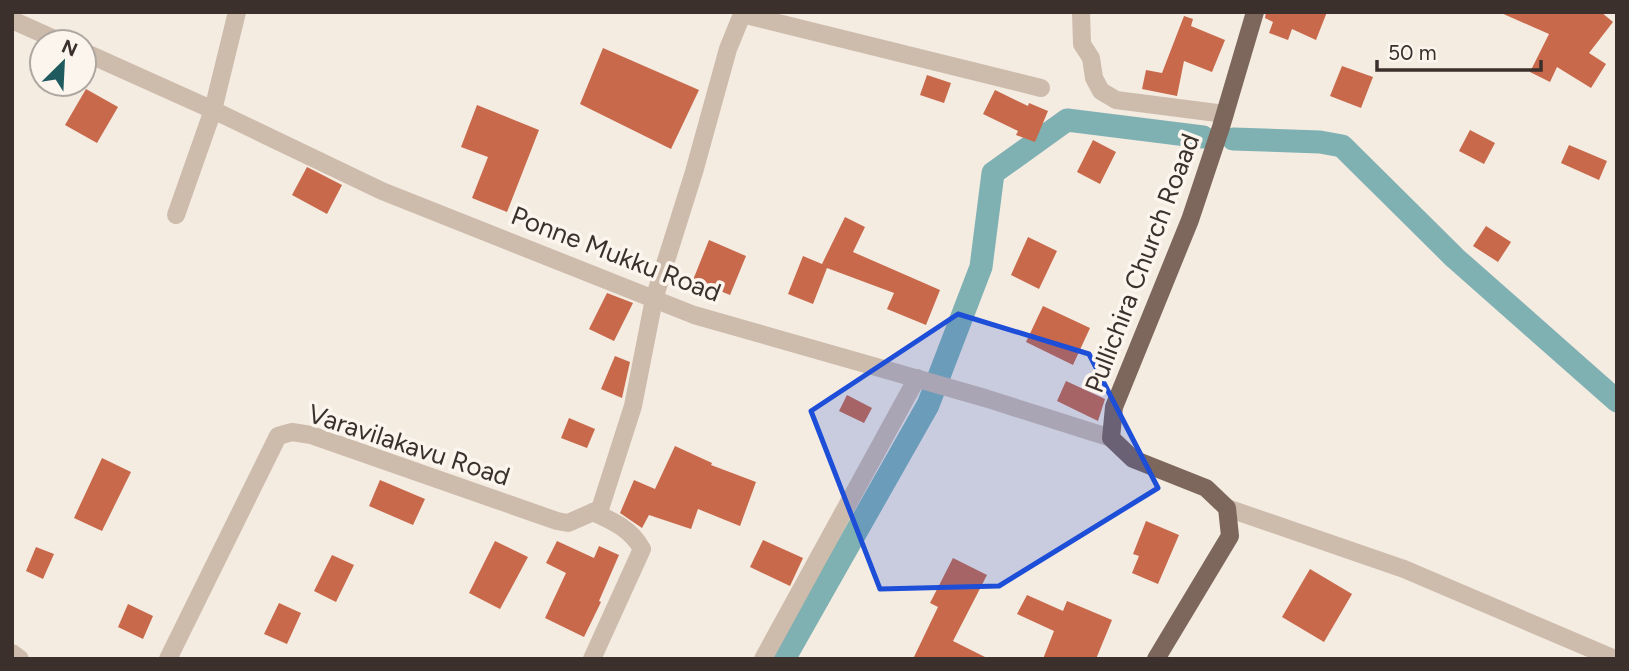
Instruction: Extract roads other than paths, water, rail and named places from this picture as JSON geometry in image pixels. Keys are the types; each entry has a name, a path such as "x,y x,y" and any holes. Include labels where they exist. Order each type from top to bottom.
{"main road":[{"name":"Pullichira Church Roaad","path":"1111,438 1114,407 1190,220 1255,12"},
{"path":"1111,438 1133,459 1206,488 1227,508 1230,536 1156,659"}],"street":[{"path":"176,215 213,110 237,12"},
{"path":"1081,12 1082,44 1091,58 1094,78 1101,91 1116,100 1225,114"},
{"path":"592,659 642,548 635,536 597,511 633,406 654,299 694,172 728,50 742,13 1041,88"},
{"path":"12,20 30,28"},
{"name":"Ponne Mukku Road","path":"98,58 382,191 694,315 917,378 1111,438"},
{"path":"763,659 917,378"},
{"name":"Varavilakavu Road","path":"168,659 278,436 292,432 311,435 556,521 568,523 597,511"},
{"path":"1227,508 1414,573 1615,659"},
{"path":"12,653 20,659"}],"waterway":[{"path":"784,659 928,405 981,267 993,173 1067,120 1203,137"},
{"path":"1233,139 1320,142 1342,146 1455,258 1617,401"}]}
